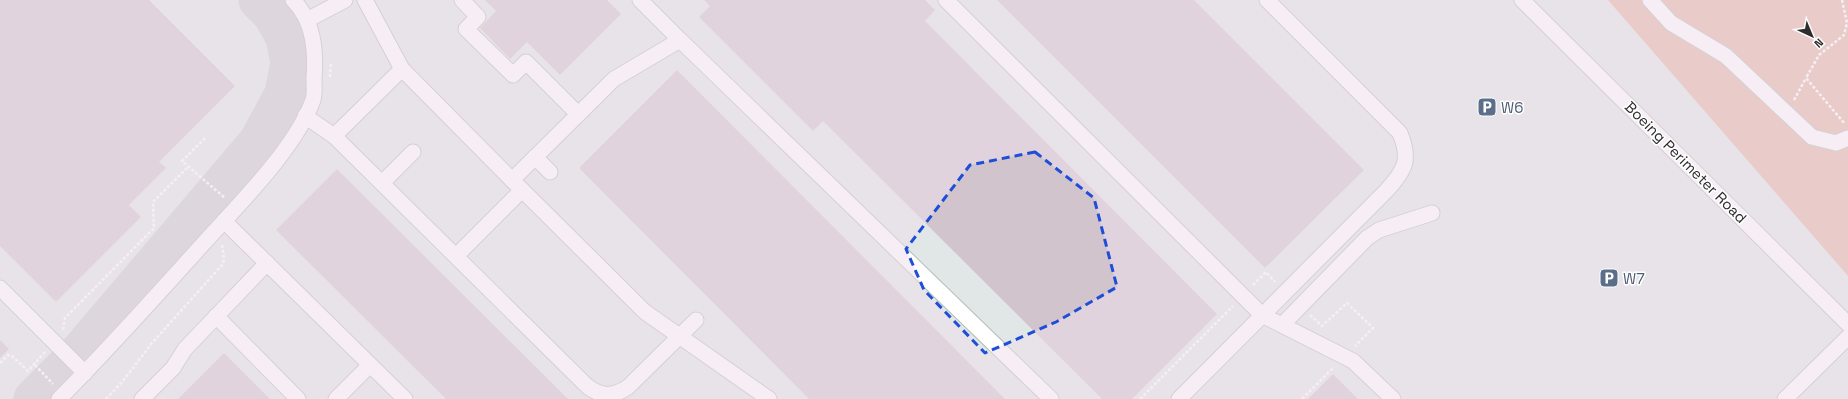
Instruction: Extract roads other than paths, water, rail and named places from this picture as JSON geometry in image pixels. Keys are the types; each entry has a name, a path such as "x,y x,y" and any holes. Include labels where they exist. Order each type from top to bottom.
{"lane":[{"path":"61,397 85,373 224,221 266,173 297,132 313,99 316,57 307,20 293,0"},
{"path":"307,20 345,0"},
{"path":"365,0 402,69 517,185 646,312 679,337 769,399"},
{"path":"462,0 478,16 466,29 507,70 513,75 526,62 578,114"},
{"path":"640,0 1051,399"},
{"path":"946,0 1262,315 1353,360 1393,399"},
{"path":"1179,399 1387,190 1403,170 1406,158 1406,147 1400,133 1267,0"},
{"name":"Boeing Perimeter Road","path":"1522,0 1848,324"},
{"path":"1650,0 1671,23 1726,56 1812,137 1836,143 1848,138"},
{"path":"456,256 517,185 535,156 614,79 680,40"},
{"path":"334,136 402,69"},
{"path":"305,116 334,136 586,386 594,392 604,395 624,390 696,320"},
{"path":"382,183 413,152"},
{"path":"535,156 550,172"},
{"path":"1282,325 1367,238 1379,230 1432,213"},
{"path":"224,221 405,399"},
{"path":"142,399 173,368 185,349 267,262"},
{"path":"0,288 85,373"},
{"path":"216,316 298,399"},
{"path":"1785,399 1848,337"},
{"path":"336,399 370,365"}],"place":[{"name":"W6","path":"1487,107"},
{"name":"W7","path":"1609,278"}]}
